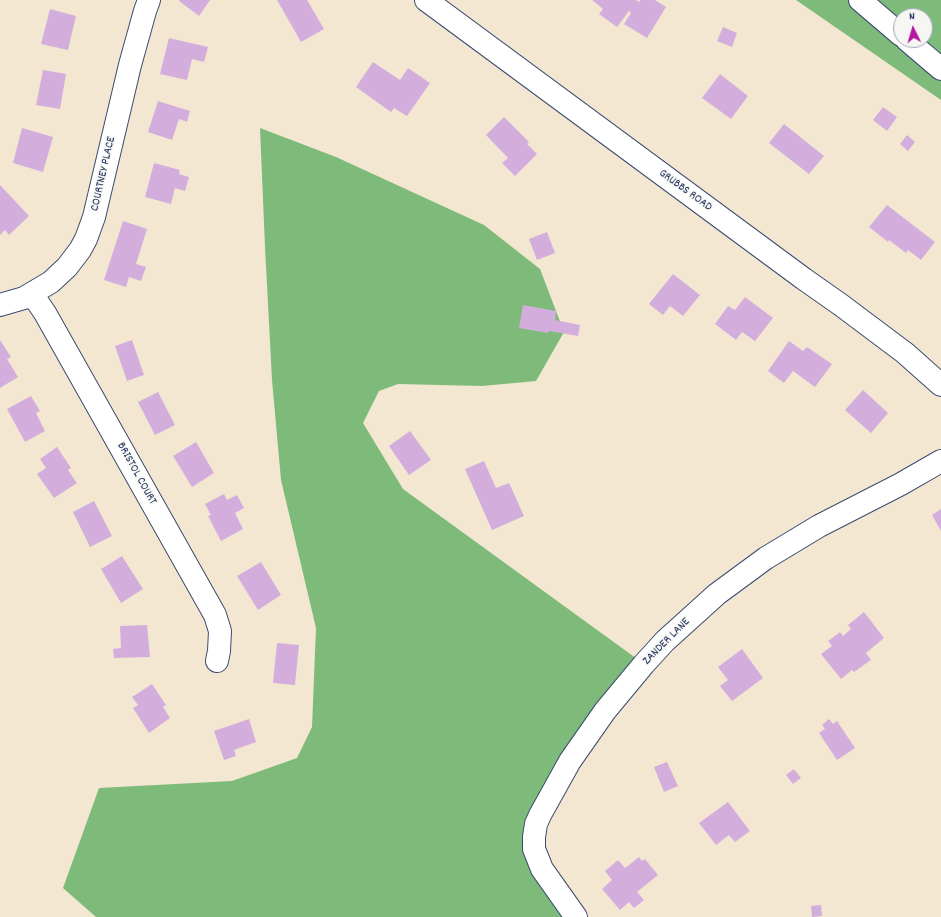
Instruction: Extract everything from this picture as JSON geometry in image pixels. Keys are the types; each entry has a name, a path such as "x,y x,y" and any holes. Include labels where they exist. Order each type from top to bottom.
{"street":[{"name":"COURTNEY PLACE","path":"0,305 32,294 51,282 67,268 80,250 94,217 130,65 144,11 149,0"},
{"name":"GRUBBS ROAD","path":"426,0 864,322 905,353 941,385"},
{"path":"860,0 893,28"},
{"path":"916,48 941,69"},
{"name":"BRISTOL COURT","path":"32,294 45,313 215,615 220,631 217,661"},
{"name":"ZANDER LANE","path":"576,917 542,869 534,849 534,837 536,824 540,815 570,762 605,711 665,641 717,594 766,558 819,526 901,484 941,461"}],"green space":[{"path":"796,0 941,0 941,100"},
{"path":"260,128 336,157 484,225 540,269 564,332 536,381 482,386 398,384 379,391 363,423 403,489 644,664 534,837 576,917 96,917 63,888 99,788 232,781 297,758 312,727 316,628 281,480 272,380"}],"building":[{"path":"210,0 199,16 179,1"},
{"path":"277,0 307,0 324,29 301,42"},
{"path":"592,0 636,0 639,2 640,0 655,0 666,7 647,38 624,24 631,13 629,11 617,27 599,14 603,9"},
{"path":"50,9 76,16 68,50 41,44"},
{"path":"723,27 737,33 732,47 717,41"},
{"path":"169,38 208,47 204,62 192,59 187,80 160,74"},
{"path":"373,62 400,80 408,68 430,83 407,116 394,108 391,112 356,87"},
{"path":"43,70 66,74 60,109 36,105"},
{"path":"720,74 748,96 731,119 702,98"},
{"path":"158,101 190,111 187,122 179,119 172,140 148,132"},
{"path":"883,107 897,117 887,131 873,120"},
{"path":"504,117 529,142 527,144 537,154 515,176 502,163 508,158 486,135"},
{"path":"784,124 824,156 809,174 769,143"},
{"path":"22,128 53,137 43,172 13,163"},
{"path":"907,135 915,142 908,151 900,144"},
{"path":"154,163 180,170 179,174 189,177 185,191 175,188 171,204 145,197"},
{"path":"0,185 29,216 9,235 5,230 0,235"},
{"path":"887,205 935,242 921,260 908,250 906,253 889,240 888,242 869,227"},
{"path":"123,221 147,229 136,264 146,267 141,281 129,277 126,287 104,280"},
{"path":"547,232 555,253 537,260 529,239"},
{"path":"673,274 700,295 683,316 670,306 663,315 649,304"},
{"path":"745,297 773,318 755,341 742,332 736,340 715,324 728,306 735,310"},
{"path":"523,305 556,311 555,320 580,325 578,336 519,328"},
{"path":"0,340 11,357 7,359 18,377 0,388"},
{"path":"132,340 144,375 127,381 115,346"},
{"path":"789,341 803,351 807,347 832,364 815,387 793,371 784,383 768,371"},
{"path":"863,390 888,413 871,433 845,410"},
{"path":"158,392 175,425 155,435 138,402"},
{"path":"31,396 40,411 36,413 45,431 25,442 7,409"},
{"path":"410,431 431,460 409,475 389,446"},
{"path":"196,442 214,473 192,487 173,456"},
{"path":"57,447 71,468 68,470 77,483 54,498 37,474 46,468 40,459"},
{"path":"484,461 496,488 509,483 524,516 492,530 465,469"},
{"path":"224,494 227,500 237,495 244,508 235,513 243,529 221,541 208,516 211,515 205,504"},
{"path":"94,501 112,536 90,547 73,512"},
{"path":"941,509 941,531 932,515"},
{"path":"122,556 143,589 121,603 101,569"},
{"path":"261,562 281,595 258,610 237,576"},
{"path":"864,612 884,638 866,653 871,660 854,672 852,670 841,679 821,654 832,646 828,641 840,632 843,636 851,629 848,625"},
{"path":"147,625 150,657 114,658 113,649 121,648 120,626"},
{"path":"277,643 299,645 295,685 273,683"},
{"path":"742,649 763,678 732,701 720,686 728,680 718,667"},
{"path":"152,684 166,705 163,707 170,718 149,733 133,708 138,705 132,697"},
{"path":"249,719 256,742 234,750 236,756 224,760 214,731"},
{"path":"829,719 833,724 837,721 855,748 837,760 819,733 825,729 822,725"},
{"path":"667,762 678,786 664,792 654,767"},
{"path":"794,769 801,778 793,784 786,775"},
{"path":"728,802 750,831 735,842 729,835 716,845 699,823"},
{"path":"639,857 642,861 645,859 658,875 637,892 644,900 634,908 629,902 620,910 602,889 612,880 605,871 618,860 625,868"},
{"path":"821,905 822,916 812,917 811,906"}]}
